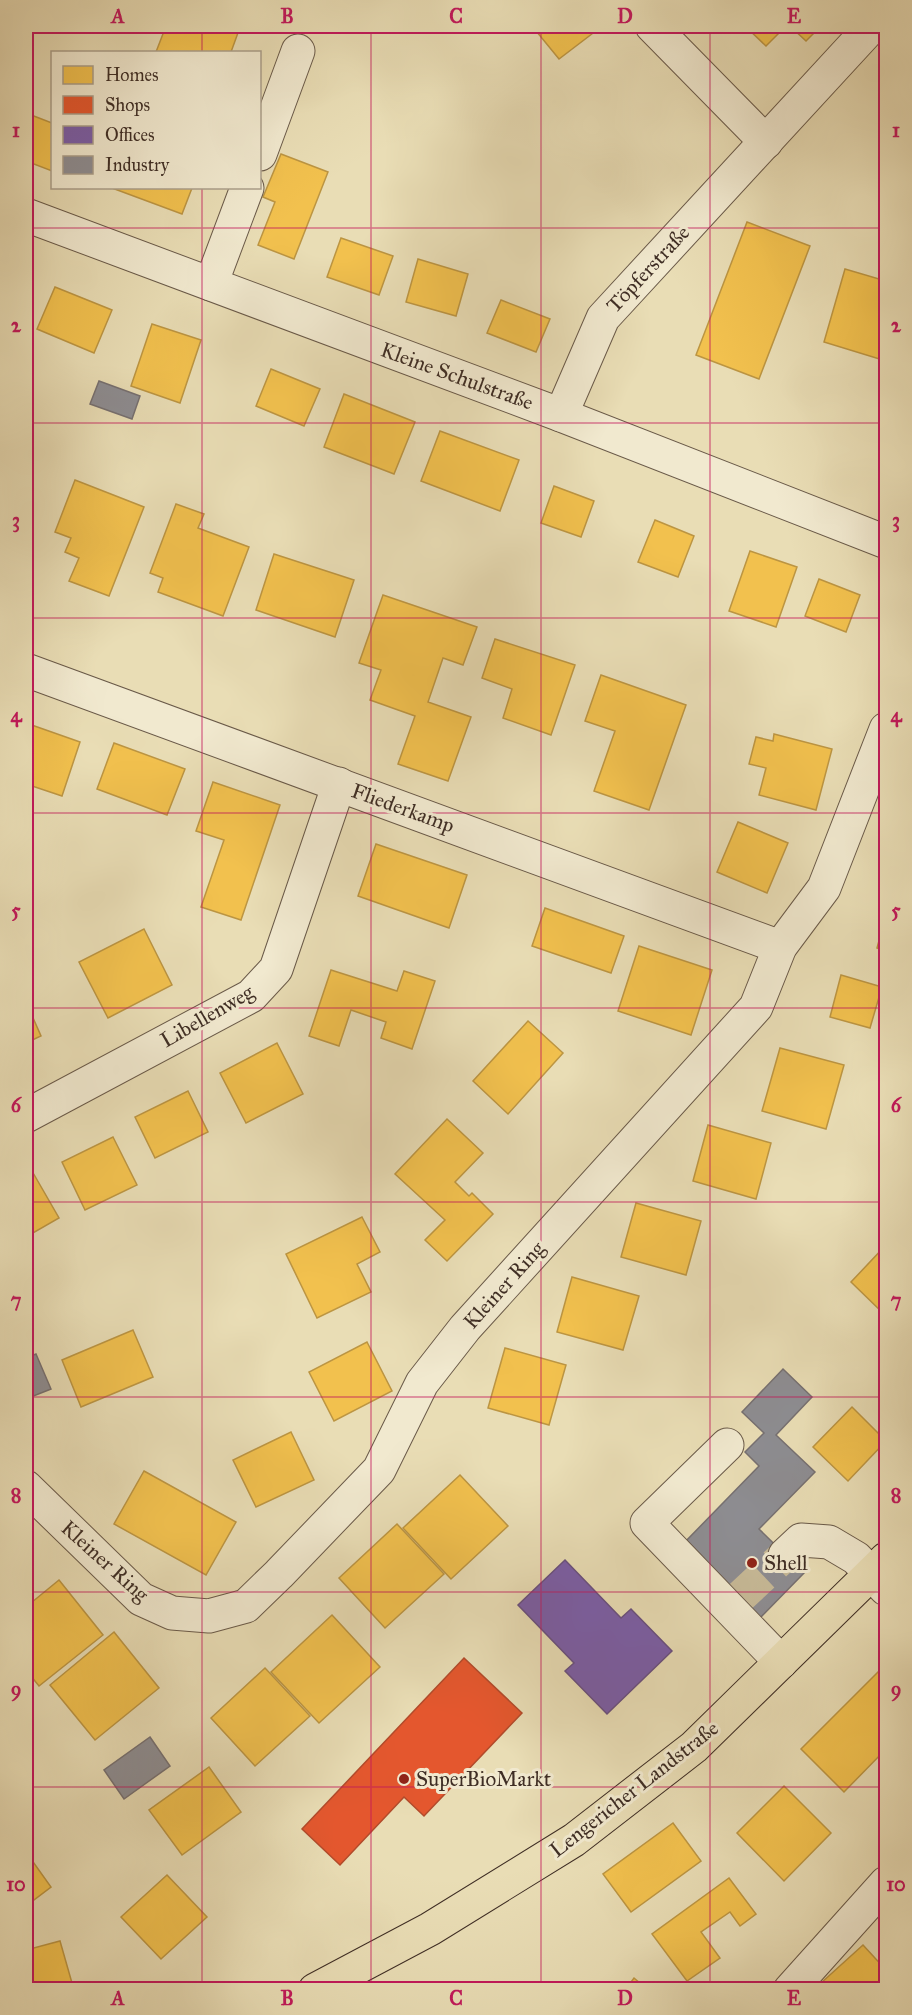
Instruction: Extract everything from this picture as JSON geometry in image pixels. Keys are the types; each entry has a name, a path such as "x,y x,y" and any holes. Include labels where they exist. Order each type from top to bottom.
{"main road":[{"name":"Lengericher Landstraße","path":"315,1989 430,1929 574,1840 694,1747 782,1662 882,1574"}],"street":[{"path":"652,26 766,142"},
{"name":"Töpferstraße","path":"561,415 603,318 872,26"},
{"path":"261,151 298,51"},
{"path":"211,284 247,189"},
{"name":"Kleine Schulstraße","path":"26,215 561,415 886,542"},
{"name":"Fliederkamp","path":"26,670 780,947"},
{"name":"Kleiner Ring","path":"26,1487 141,1599 172,1612 208,1616 246,1606 279,1575 379,1470 422,1383 465,1329 756,1007 780,947 824,888 886,729"},
{"name":"Libellenweg","path":"26,1116 251,996 276,969 339,784"},
{"path":"727,1445 647,1523 734,1603 782,1662"},
{"path":"785,1555 801,1540 828,1542 882,1574"},
{"path":"790,1989 886,1882"}],"building: Homes":[{"path":"166,26 226,26 239,30 231,51 156,51"},
{"path":"532,26 600,26 601,27 559,59"},
{"path":"745,26 786,26 766,46"},
{"path":"790,26 821,26 806,41"},
{"path":"26,113 51,123 51,171 26,161"},
{"path":"281,154 328,172 294,259 258,245 275,202 263,197"},
{"path":"115,189 192,189 182,214"},
{"path":"747,222 810,246 759,379 696,355"},
{"path":"341,238 393,256 379,295 327,277"},
{"path":"418,259 468,274 456,316 406,302"},
{"path":"26,267 31,269 26,283"},
{"path":"845,269 886,281 886,361 824,342"},
{"path":"55,287 112,310 94,353 37,329"},
{"path":"501,300 550,319 536,352 487,333"},
{"path":"152,324 201,340 180,403 131,386"},
{"path":"271,369 320,389 304,426 256,406"},
{"path":"344,394 415,422 394,474 324,447"},
{"path":"440,431 519,460 500,511 421,481"},
{"path":"75,480 144,507 109,596 69,581 79,558 65,552 71,538 55,532"},
{"path":"554,486 594,501 581,537 541,523"},
{"path":"176,504 204,514 198,528 249,547 223,616 158,592 163,578 150,573"},
{"path":"655,520 694,536 678,577 638,562"},
{"path":"750,551 797,567 776,627 729,611"},
{"path":"274,554 354,580 335,637 256,610"},
{"path":"819,579 860,595 846,632 805,616"},
{"path":"383,595 477,627 463,665 443,658 428,702 471,717 448,781 398,764 415,716 370,700 381,670 359,663"},
{"path":"495,639 575,665 551,735 503,718 512,689 482,678"},
{"path":"601,675 686,705 649,810 594,791 615,731 585,721"},
{"path":"26,723 80,742 62,796 26,784"},
{"path":"774,734 832,749 816,810 759,795 766,768 749,764 756,737 773,741"},
{"path":"114,743 185,769 167,815 97,789"},
{"path":"213,782 280,805 241,920 201,907 224,840 196,831"},
{"path":"738,822 788,843 767,893 717,872"},
{"path":"376,844 467,875 449,928 358,896"},
{"path":"545,908 624,936 611,973 532,946"},
{"path":"886,915 886,951 877,948"},
{"path":"144,929 172,985 108,1018 79,962"},
{"path":"639,946 712,970 691,1035 618,1011"},
{"path":"331,970 397,991 404,971 435,981 412,1049 381,1038 386,1022 351,1010 339,1046 309,1036"},
{"path":"841,975 882,987 870,1028 830,1017"},
{"path":"26,1002 41,1036 26,1043"},
{"path":"528,1021 563,1053 508,1114 473,1081"},
{"path":"277,1043 303,1094 246,1123 220,1073"},
{"path":"780,1048 844,1065 826,1129 762,1111"},
{"path":"188,1091 208,1132 155,1158 135,1117"},
{"path":"447,1119 483,1153 455,1182 469,1196 472,1193 493,1214 447,1261 425,1240 445,1220 395,1174"},
{"path":"708,1125 771,1143 756,1199 693,1181"},
{"path":"113,1137 137,1185 85,1210 62,1162"},
{"path":"32,1171 59,1218 26,1237 26,1175"},
{"path":"636,1203 701,1221 686,1275 621,1257"},
{"path":"362,1217 380,1252 357,1264 371,1292 317,1318 286,1254"},
{"path":"886,1245 886,1316 851,1282"},
{"path":"572,1277 639,1296 623,1350 557,1332"},
{"path":"133,1330 153,1377 81,1407 62,1360"},
{"path":"367,1342 392,1391 334,1421 309,1372"},
{"path":"505,1348 566,1365 549,1425 488,1408"},
{"path":"852,1407 886,1441 848,1481 813,1447"},
{"path":"291,1432 314,1480 256,1507 233,1460"},
{"path":"144,1471 236,1522 206,1575 114,1524"},
{"path":"460,1475 508,1526 451,1579 403,1528"},
{"path":"397,1524 444,1574 385,1628 339,1578"},
{"path":"59,1580 103,1635 39,1686 26,1670 26,1607"},
{"path":"332,1615 380,1667 319,1723 271,1672"},
{"path":"114,1632 159,1688 95,1740 50,1685"},
{"path":"886,1664 886,1749 844,1792 801,1749"},
{"path":"265,1668 310,1716 255,1766 211,1718"},
{"path":"209,1767 241,1812 182,1855 149,1810"},
{"path":"784,1786 831,1833 784,1881 737,1833"},
{"path":"673,1823 701,1861 631,1912 603,1874"},
{"path":"26,1852 51,1887 26,1906"},
{"path":"167,1875 207,1917 161,1959 121,1917"},
{"path":"729,1878 756,1914 740,1926 730,1912 701,1932 720,1958 687,1981 652,1934"},
{"path":"60,1941 74,1990 29,1990 26,1976 26,1950"},
{"path":"863,1945 886,1970 886,1990 826,1990 821,1983"},
{"path":"634,1978 648,1990 625,1990"}],"building: Shops":[{"name":"SuperBioMarkt","path":"464,1658 522,1713 424,1816 404,1797 340,1865 302,1829"}],"building: Offices":[{"path":"565,1560 621,1618 631,1609 672,1651 607,1714 565,1671 574,1663 518,1605"}],"building: Industry":[{"path":"99,381 140,396 132,419 90,404"},
{"path":"36,1354 51,1389 26,1399 26,1358"},
{"path":"783,1369 812,1397 776,1435 815,1472 759,1529 804,1573 760,1618 683,1544 759,1466 745,1452 764,1433 742,1412"},
{"path":"150,1737 170,1766 124,1799 104,1770"}],"tunnel":[{"path":"739,1598 785,1555"}],"place":[{"name":"Shell","path":"752,1563"},
{"name":"SuperBioMarkt","path":"404,1779"}]}
